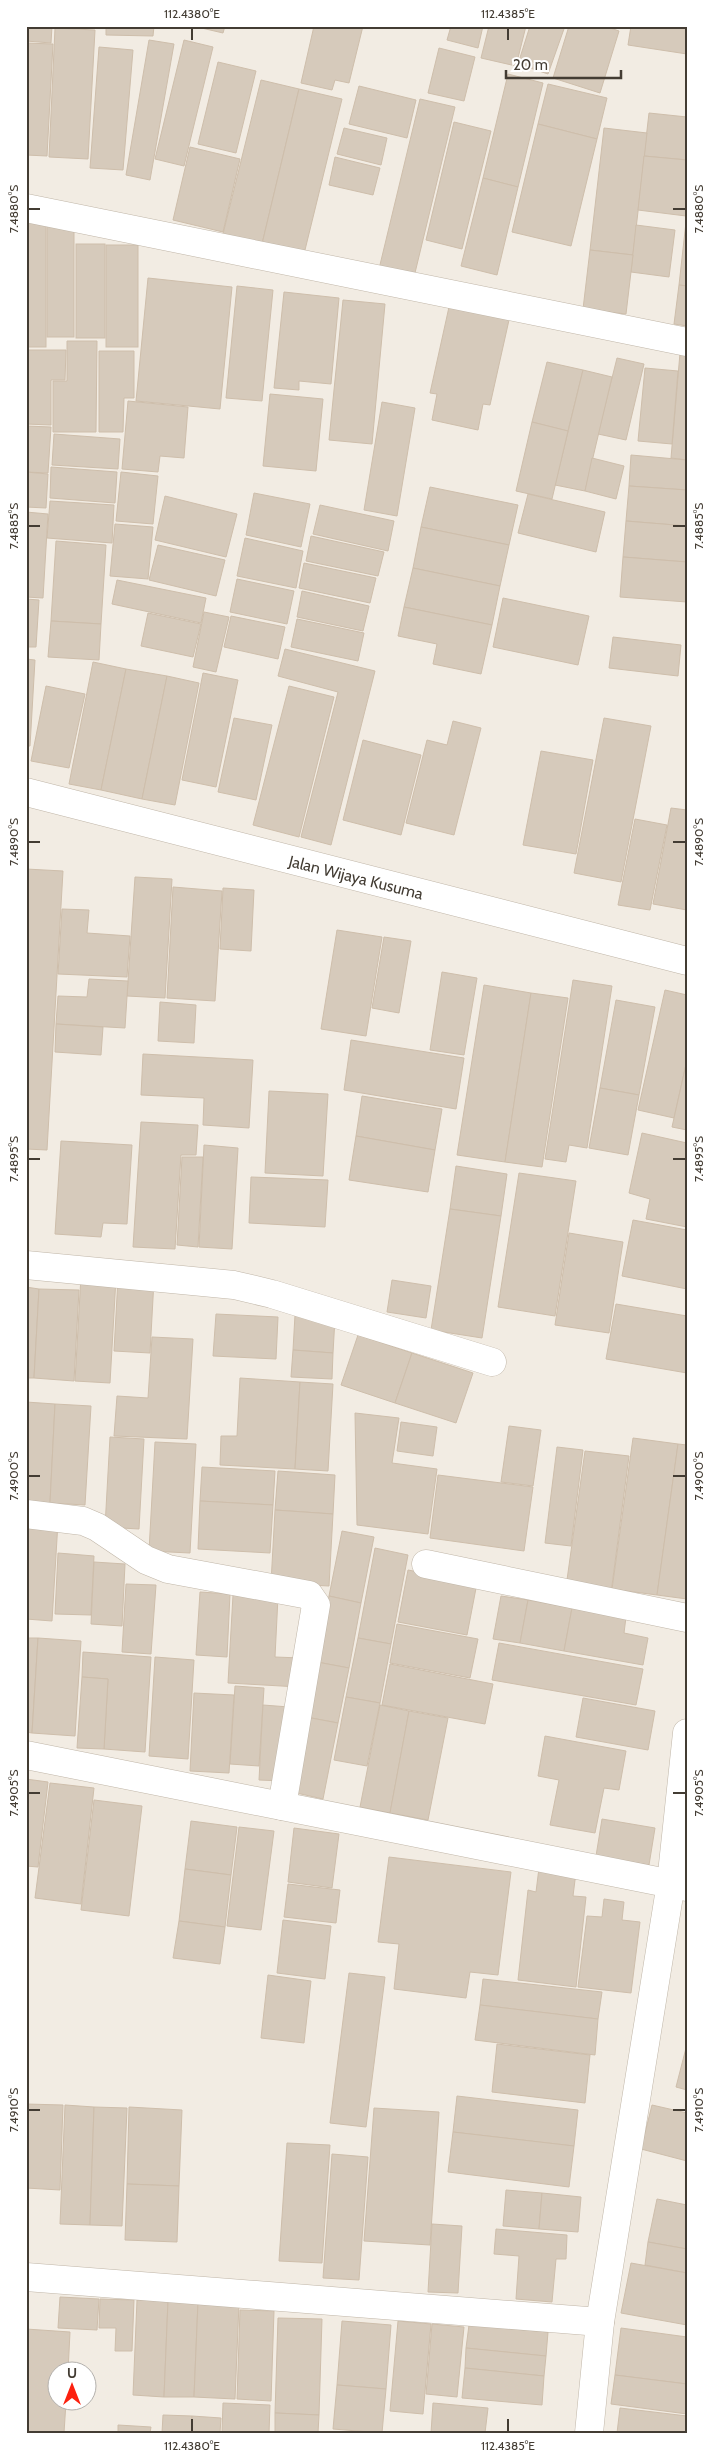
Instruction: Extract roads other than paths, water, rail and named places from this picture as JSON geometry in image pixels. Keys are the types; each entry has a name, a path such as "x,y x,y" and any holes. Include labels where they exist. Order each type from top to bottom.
{"street":[{"path":"26,208 687,342"},
{"name":"Jalan Wijaya Kusuma","path":"26,792 687,961"},
{"path":"26,1265 192,1279 234,1285 272,1294 492,1362"},
{"path":"26,1514 83,1521 97,1527 146,1560 168,1569 309,1595 313,1599 316,1605 282,1806"},
{"path":"426,1564 687,1618"},
{"path":"589,2433 600,2322 679,1885 687,1733"},
{"path":"26,1755 679,1885"},
{"path":"26,2277 600,2322"}]}
